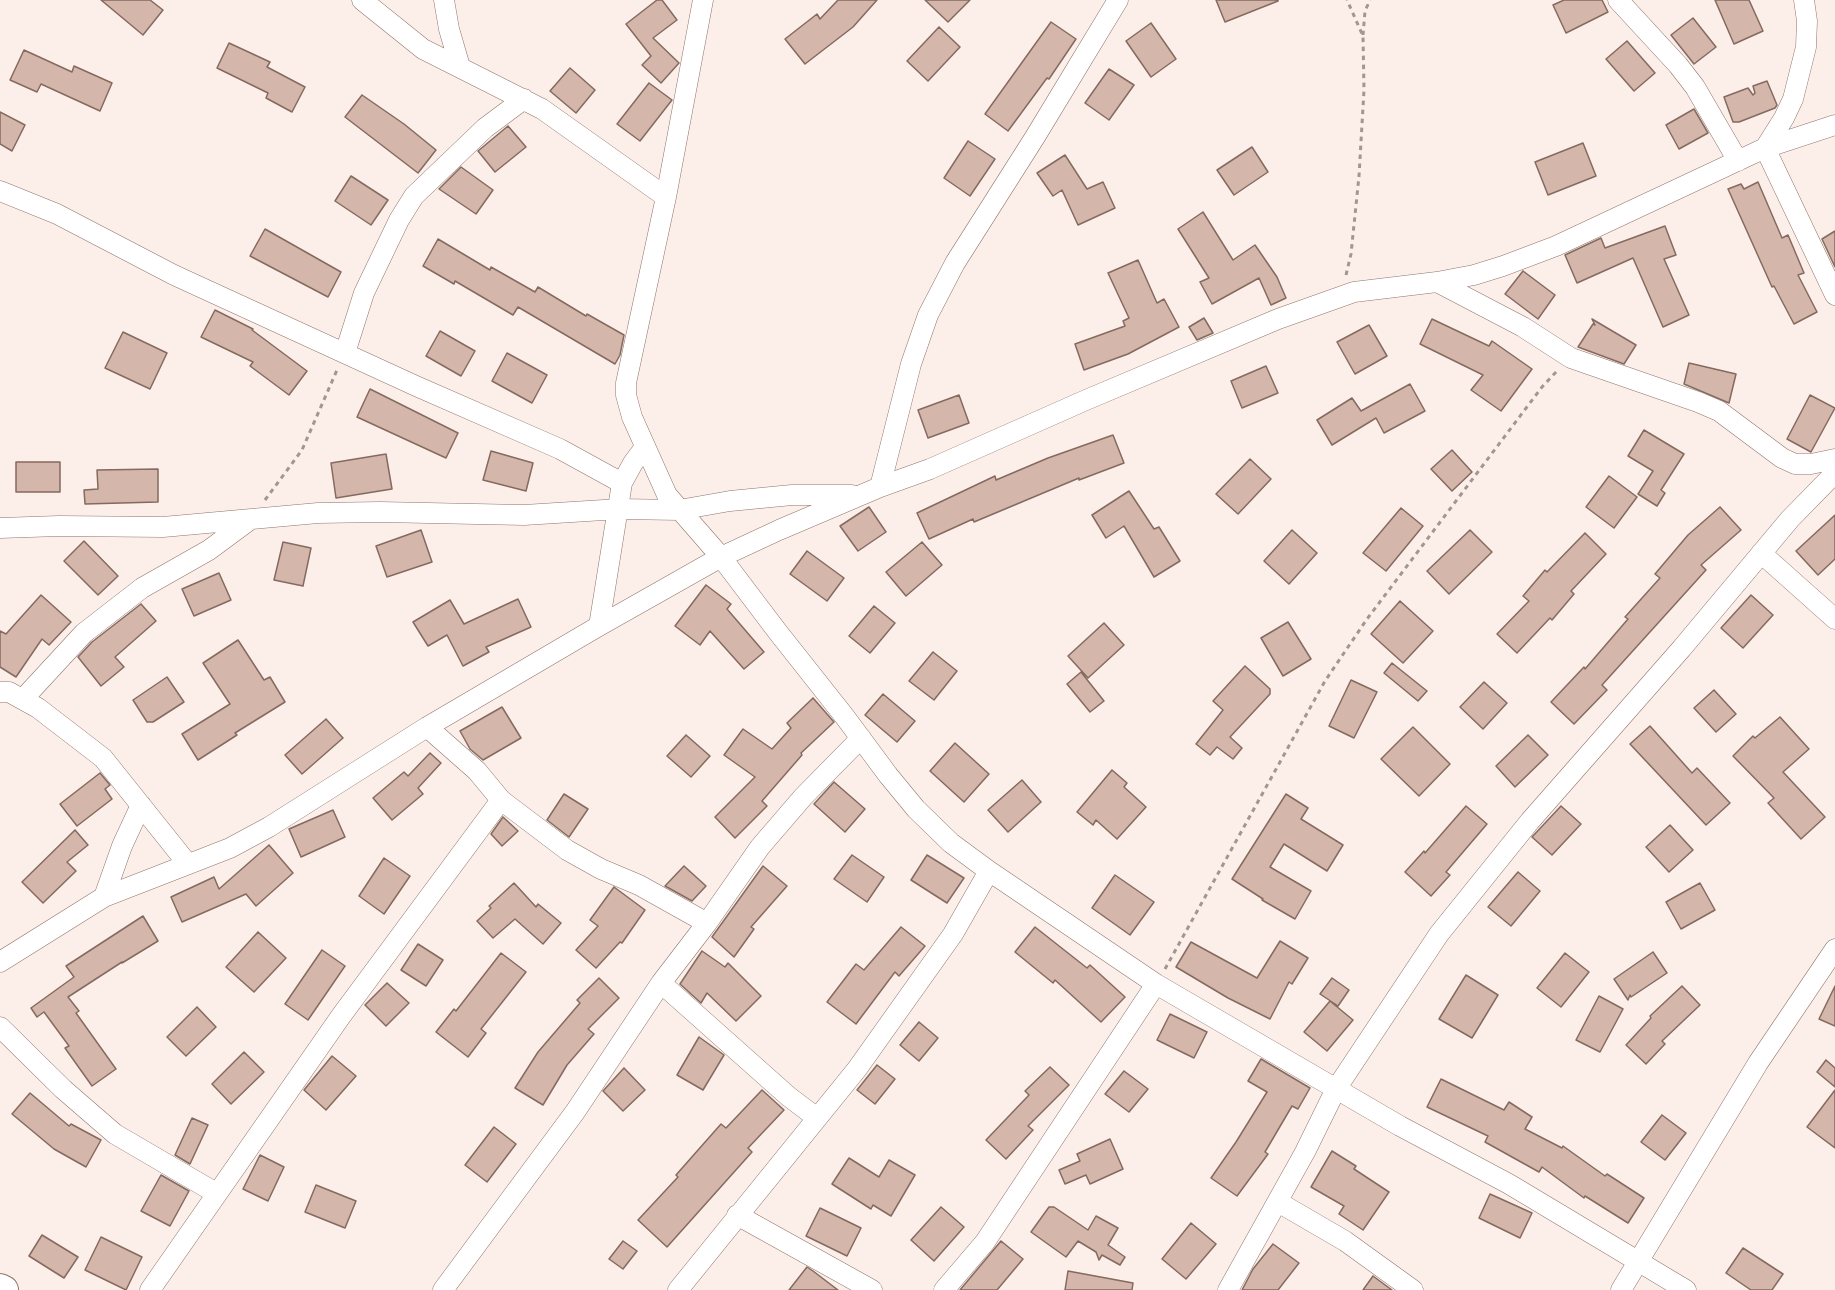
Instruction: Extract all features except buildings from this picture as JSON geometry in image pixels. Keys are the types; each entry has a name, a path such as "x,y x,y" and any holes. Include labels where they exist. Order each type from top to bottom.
{"main road":[{"path":"0,1288 4,1290"}],"street":[{"path":"362,0 423,49 524,99 666,197"},
{"path":"444,0 448,29 460,67"},
{"path":"703,0 666,197 626,383 630,411 667,495 722,557 888,775 916,809 951,843 1156,984 1336,1089 1509,1184 1686,1290"},
{"path":"880,487 911,364 928,315 955,263 1118,0"},
{"path":"1618,0 1678,64 1695,87 1738,161"},
{"path":"1765,148 1794,99 1806,47 1807,21 1804,0"},
{"path":"345,353 364,293 399,220 414,196 485,128 524,99"},
{"path":"0,962 104,897 230,848 269,827 426,727 722,557 861,495 930,469 1278,319 1354,292 1437,282 1484,272 1556,246 1765,148 1835,125"},
{"path":"1765,148 1835,295"},
{"path":"0,191 57,214 174,275 560,449 622,483"},
{"path":"1437,282 1523,327 1571,358 1719,411 1782,458 1795,464 1811,464 1835,459"},
{"path":"599,626 620,509 622,483 645,447"},
{"path":"1228,1290 1305,1152 1336,1089 1439,934 1530,821 1675,656 1790,519 1835,473"},
{"path":"0,528 163,527 349,512 524,514 620,509 679,510 730,501 792,495 861,495"},
{"path":"23,699 84,633 142,588 208,550 251,519"},
{"path":"1761,553 1835,619"},
{"path":"0,692 9,692 23,699 104,758 187,863"},
{"path":"426,727 477,771 501,800 567,850 639,885 707,923"},
{"path":"443,1290 575,1112 661,983 707,923 760,847 803,797 861,738"},
{"path":"150,1290 341,1016 501,800"},
{"path":"104,897 122,846 141,805"},
{"path":"678,1290 858,1069 953,934 990,872"},
{"path":"1621,1290 1758,1063 1835,949"},
{"path":"661,983 788,1096 818,1118"},
{"path":"944,1290 985,1242 1156,984"},
{"path":"0,1027 63,1089 115,1134 216,1193"},
{"path":"1278,1202 1345,1241 1413,1290"},
{"path":"737,1215 872,1290"}],"path":[{"path":"1347,0 1363,36"},
{"path":"1329,300 1346,278 1351,254 1364,109 1363,36 1365,11 1370,0"},
{"path":"251,519 302,450 345,353"},
{"path":"1156,984 1325,681 1367,619 1542,387 1571,358"}]}
